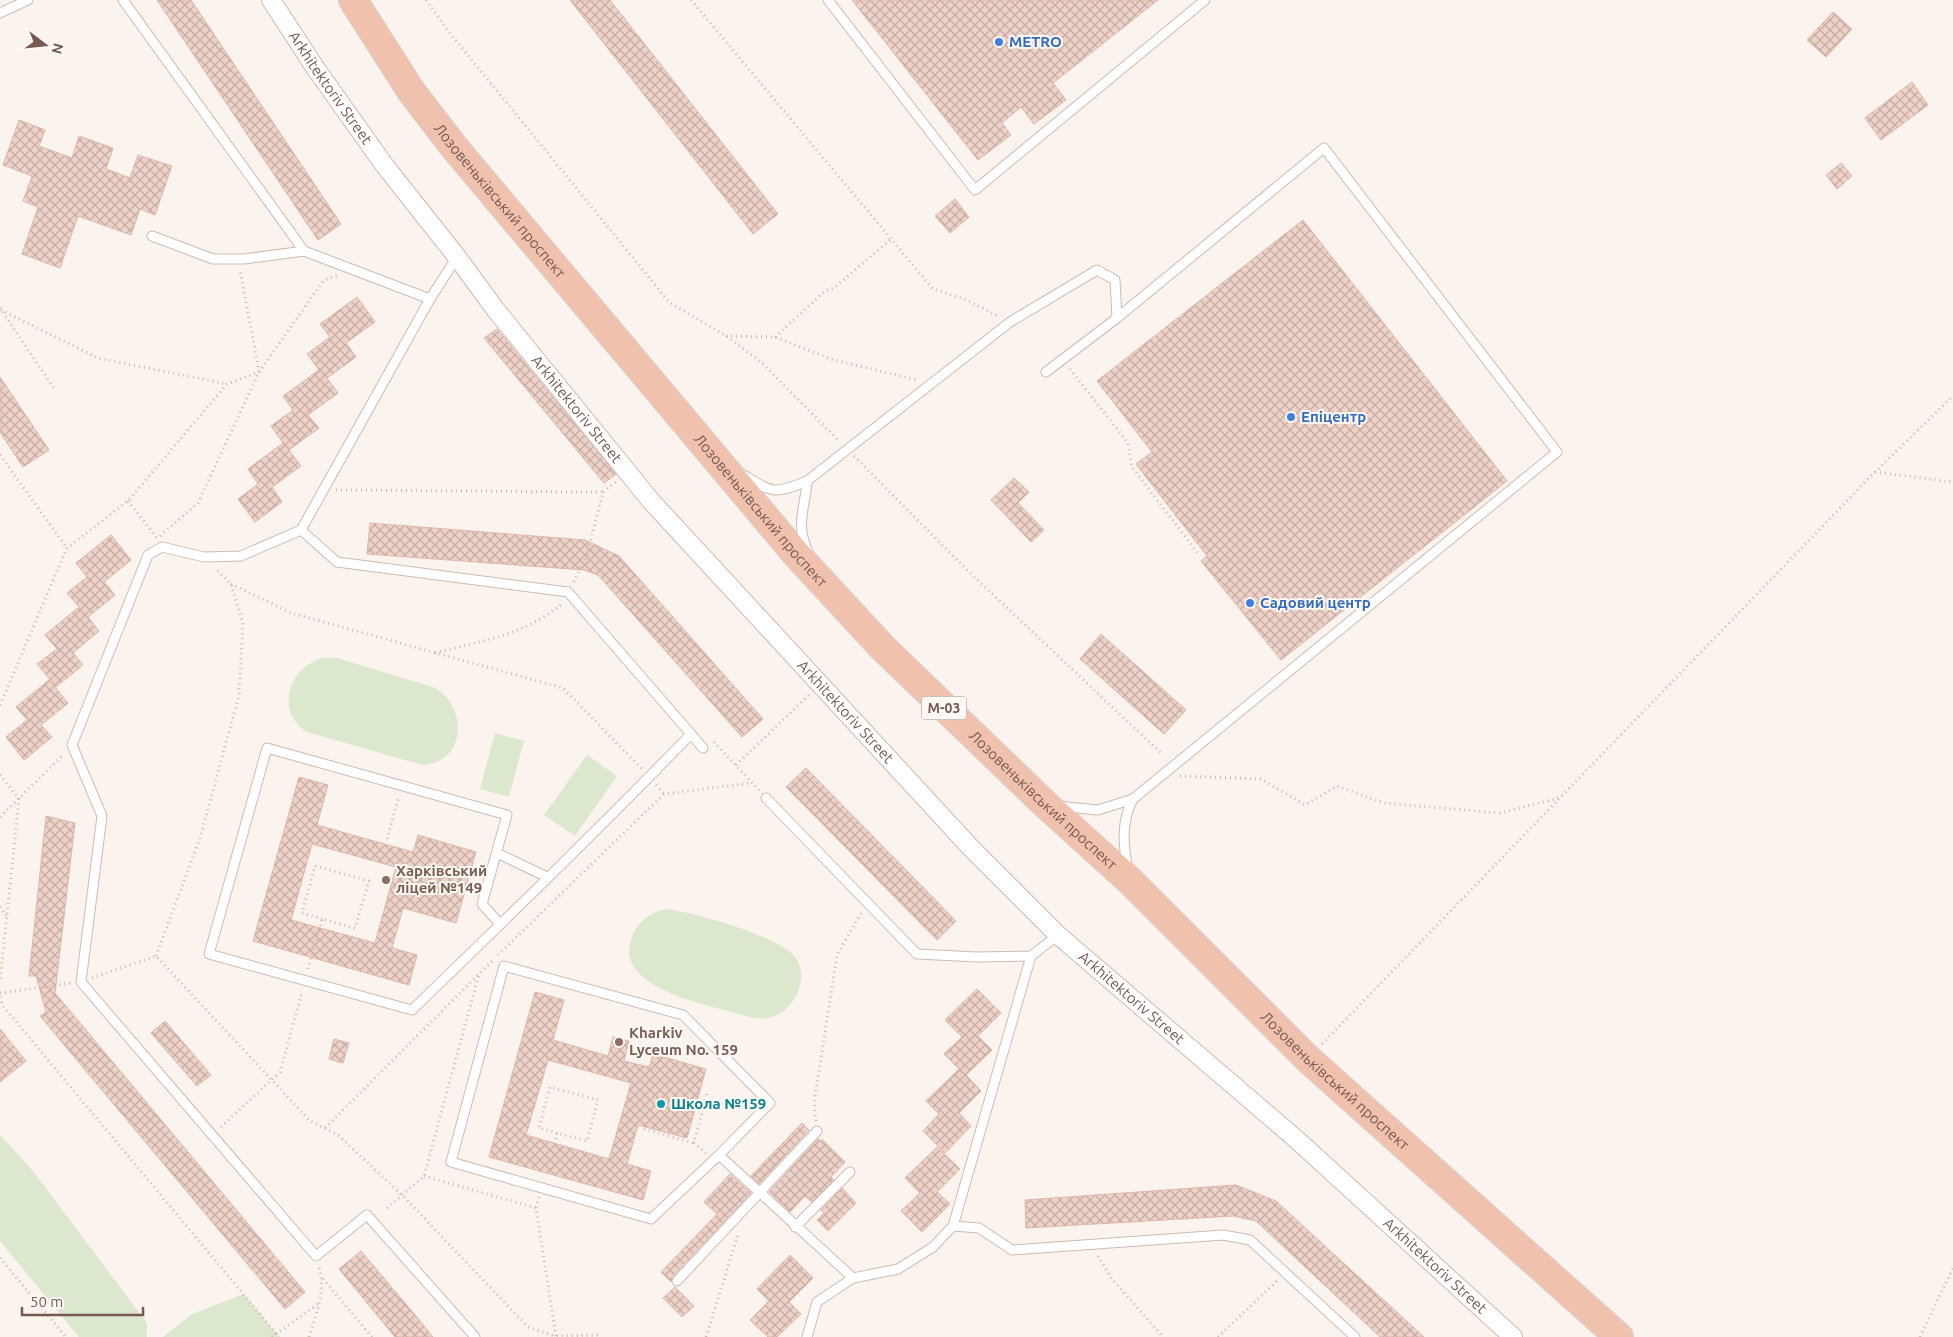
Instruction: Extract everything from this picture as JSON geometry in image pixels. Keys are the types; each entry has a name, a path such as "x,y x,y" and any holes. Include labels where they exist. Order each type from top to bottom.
{"highway":[{"name":"Лозовеньківський проспект","path":"353,0 422,105 796,554 883,648 1045,804 1129,880 1308,1059 1619,1337"}],"street":[{"name":"Arkhitektoriv Street","path":"271,0 316,69 385,166 457,256 495,309 628,472 652,501 972,849 1058,935 1296,1139 1513,1337"}],"lane":[{"path":"0,13 28,0"},
{"path":"124,0 304,251"},
{"path":"828,0 975,190 1205,0"},
{"path":"1045,804 1098,810 1133,799 1557,452 1324,148 1117,318 1046,372"},
{"path":"152,236 213,259 244,259 304,251 430,299"},
{"path":"457,256 430,299 301,530 241,556 204,557 162,547 148,555 72,746 102,816 81,982 316,1256 367,1215 475,1337"},
{"path":"679,415 693,419 742,474 768,490 783,491 807,481 1010,322 1097,270 1115,280 1117,318"},
{"path":"807,481 800,535 810,556 869,620 883,648"},
{"path":"301,530 337,562 568,592 703,748"},
{"path":"500,924 482,904 507,815 267,748 209,954 412,1010 500,924 649,777 691,734"},
{"path":"766,798 917,954 977,957 1031,956"},
{"path":"1129,880 1123,832 1125,818 1133,799"},
{"path":"496,853 547,877"},
{"path":"807,1337 818,1302 853,1278 898,1269 933,1247 953,1226 1031,956 1058,935"},
{"path":"504,966 683,1014 770,1103 716,1157 651,1220 451,1162 504,966"},
{"path":"677,1281 818,1131"},
{"path":"716,1157 853,1278"},
{"path":"795,1227 850,1172"},
{"path":"953,1226 979,1228 1012,1250 1223,1235 1250,1240 1355,1337"}],"path":[{"path":"426,0 449,32 669,302 726,336 760,361 967,570 1162,754"},
{"path":"692,0 932,289 964,299 1010,322"},
{"path":"775,337 825,291 834,288 890,240"},
{"path":"244,259 240,271 260,372"},
{"path":"157,538 198,503 260,372 324,280 354,270"},
{"path":"1,309 98,358 227,384"},
{"path":"1,309 56,390"},
{"path":"726,336 775,337 833,360 932,383"},
{"path":"1066,365 1128,443 1132,467 1199,555"},
{"path":"0,705 67,548 128,501 227,384 260,372"},
{"path":"1308,1059 1875,472 1953,396"},
{"path":"0,455 67,548"},
{"path":"435,653 520,631 539,621 562,603 587,554 603,492 628,472"},
{"path":"1875,472 1953,482"},
{"path":"323,490 603,492"},
{"path":"128,501 162,547"},
{"path":"204,557 231,584 291,612 563,688 664,794"},
{"path":"156,956 201,835 239,695 243,623 231,584"},
{"path":"736,765 820,684"},
{"path":"703,748 712,740 766,798"},
{"path":"0,817 72,746"},
{"path":"0,775 19,799 0,982"},
{"path":"1173,778 1182,775 1261,779 1305,805 1337,786 1384,803 1500,813 1559,797"},
{"path":"325,1128 479,974 664,794 752,783"},
{"path":"386,839 402,786"},
{"path":"315,866 369,881 355,928 322,919 302,913 315,866"},
{"path":"818,1131 814,1104 838,955 866,903"},
{"path":"0,907 7,916"},
{"path":"213,1134 274,1080 280,1072 322,919"},
{"path":"0,993 81,982 156,956"},
{"path":"156,956 274,1080 310,1121 338,1135 402,1195 528,1328 555,1336 599,1335"},
{"path":"388,1208 424,1176 479,974"},
{"path":"0,997 3,1006 278,1335"},
{"path":"550,1087 598,1100 587,1141 558,1133 539,1128 550,1087"},
{"path":"694,1143 707,1093"},
{"path":"644,1129 694,1143 716,1157"},
{"path":"554,1144 558,1133"},
{"path":"424,1176 536,1208"},
{"path":"542,1189 536,1208 555,1336"},
{"path":"706,1337 746,1208"},
{"path":"1091,1245 1112,1279 1163,1337"},
{"path":"0,1258 66,1337"},
{"path":"1920,1337 1953,1268"},
{"path":"1218,1337 1286,1273"},
{"path":"309,1337 320,1302 322,1278 372,1337"},
{"path":"272,1337 278,1335 320,1302"}],"green space":[{"path":"324,658 337,658 436,688 447,698 454,709 457,734 454,746 447,755 436,762 422,765 307,732 297,723 291,713 289,702 290,690 302,670 312,662"},
{"path":"495,733 524,741 509,797 480,789"},
{"path":"587,755 617,776 575,836 544,815"},
{"path":"666,909 735,926 773,941 787,950 796,958 800,966 800,984 793,1001 787,1008 772,1017 757,1018 688,1000 667,992 649,982 636,970 629,955 632,937 637,926 645,918"},
{"path":"0,1135 33,1171 147,1323 147,1337 79,1337 0,1241"},
{"path":"244,1294 279,1337 163,1337 192,1314"}],"building":[{"path":"157,0 191,0 341,224 318,240"},
{"path":"570,0 610,0 778,214 753,234"},
{"name":"METRO","path":"852,0 1158,0 1053,83 1066,100 1034,124 1021,107 1002,123 1011,135 978,160"},
{"path":"1833,12 1852,29 1826,57 1807,40"},
{"path":"1912,82 1928,105 1881,140 1865,118"},
{"path":"19,120 45,130 39,146 72,158 79,136 113,148 106,169 130,178 138,155 172,166 155,215 140,209 131,235 78,216 60,268 22,254 38,207 23,201 32,176 3,165"},
{"path":"1841,163 1852,176 1837,189 1826,175"},
{"path":"955,199 969,217 950,233 935,216"},
{"name":"Епіцентр","path":"1303,220 1507,481 1281,660 1201,561 1207,556 1136,464 1152,452 1097,381"},
{"path":"357,297 375,322 346,343 356,357 327,378 338,393 308,415 319,428 289,450 301,466 272,487 282,502 255,522 238,499 258,484 248,469 283,443 271,426 293,410 283,396 319,370 307,354 330,337 320,324"},
{"path":"497,329 616,474 604,483 484,338"},
{"path":"0,377 49,450 23,467 0,432"},
{"path":"1014,478 1029,492 1018,503 1044,530 1031,542 991,500"},
{"path":"370,523 585,540 619,556 763,719 742,737 598,575 584,570 367,554"},
{"path":"111,535 131,560 104,582 115,595 88,617 99,631 73,653 83,665 56,687 37,664 57,649 45,635 79,607 67,593 87,577 76,563"},
{"path":"1101,634 1186,710 1164,734 1080,659"},
{"path":"49,680 68,703 41,725 52,737 24,760 6,737 27,720 16,707"},
{"path":"806,768 956,921 937,940 786,787"},
{"path":"299,777 328,785 317,825 413,852 418,835 476,852 456,923 403,908 392,948 417,955 409,985 253,941","holes":["312,844 396,867 375,943 291,920"]},
{"path":"46,816 75,823 55,993 305,1292 285,1309 40,1016 46,1012 36,976 29,976"},
{"path":"977,989 1001,1013 978,1036 992,1050 966,1075 981,1091 959,1113 971,1126 945,1153 923,1131 939,1114 926,1101 959,1069 944,1054 962,1037 945,1020"},
{"name":"Школа №159","path":"535,992 564,1000 553,1040 608,1056 613,1037 629,1041 624,1061 649,1067 653,1054 706,1069 687,1138 638,1125 627,1164 651,1171 643,1200 489,1157","holes":["548,1060 631,1083 609,1159 526,1135"]},
{"path":"165,1021 211,1075 197,1086 151,1033"},
{"path":"0,1029 26,1061 0,1082"},
{"path":"334,1039 349,1043 343,1063 329,1059"},
{"path":"802,1123 809,1130 759,1184 751,1176"},
{"path":"818,1139 823,1140 845,1162 831,1177 834,1180 812,1202 805,1196 790,1212 769,1192"},
{"path":"937,1147 960,1169 937,1192 950,1204 922,1232 901,1211 920,1193 905,1178"},
{"path":"730,1174 751,1193 672,1277 671,1282 661,1272 717,1214 704,1202"},
{"path":"1236,1185 1276,1201 1424,1337 1380,1337 1256,1221 1233,1216 1026,1228 1025,1200"},
{"path":"842,1188 856,1203 828,1231 817,1220 824,1213 821,1210"},
{"path":"361,1251 433,1337 395,1337 339,1269"},
{"path":"790,1255 813,1278 789,1302 801,1314 777,1337 768,1337 750,1320 769,1301 757,1289"},
{"path":"675,1287 694,1306 682,1317 663,1298"}],"place":[{"name":"METRO","path":"999,42"},
{"name":"Епіцентр","path":"1291,417"},
{"name":"Садовий центр","path":"1250,603"},
{"name":"Харківський ліцей №149","path":"386,880"},
{"name":"Kharkiv Lyceum No. 159","path":"619,1042"},
{"name":"Школа №159","path":"661,1104"}]}
